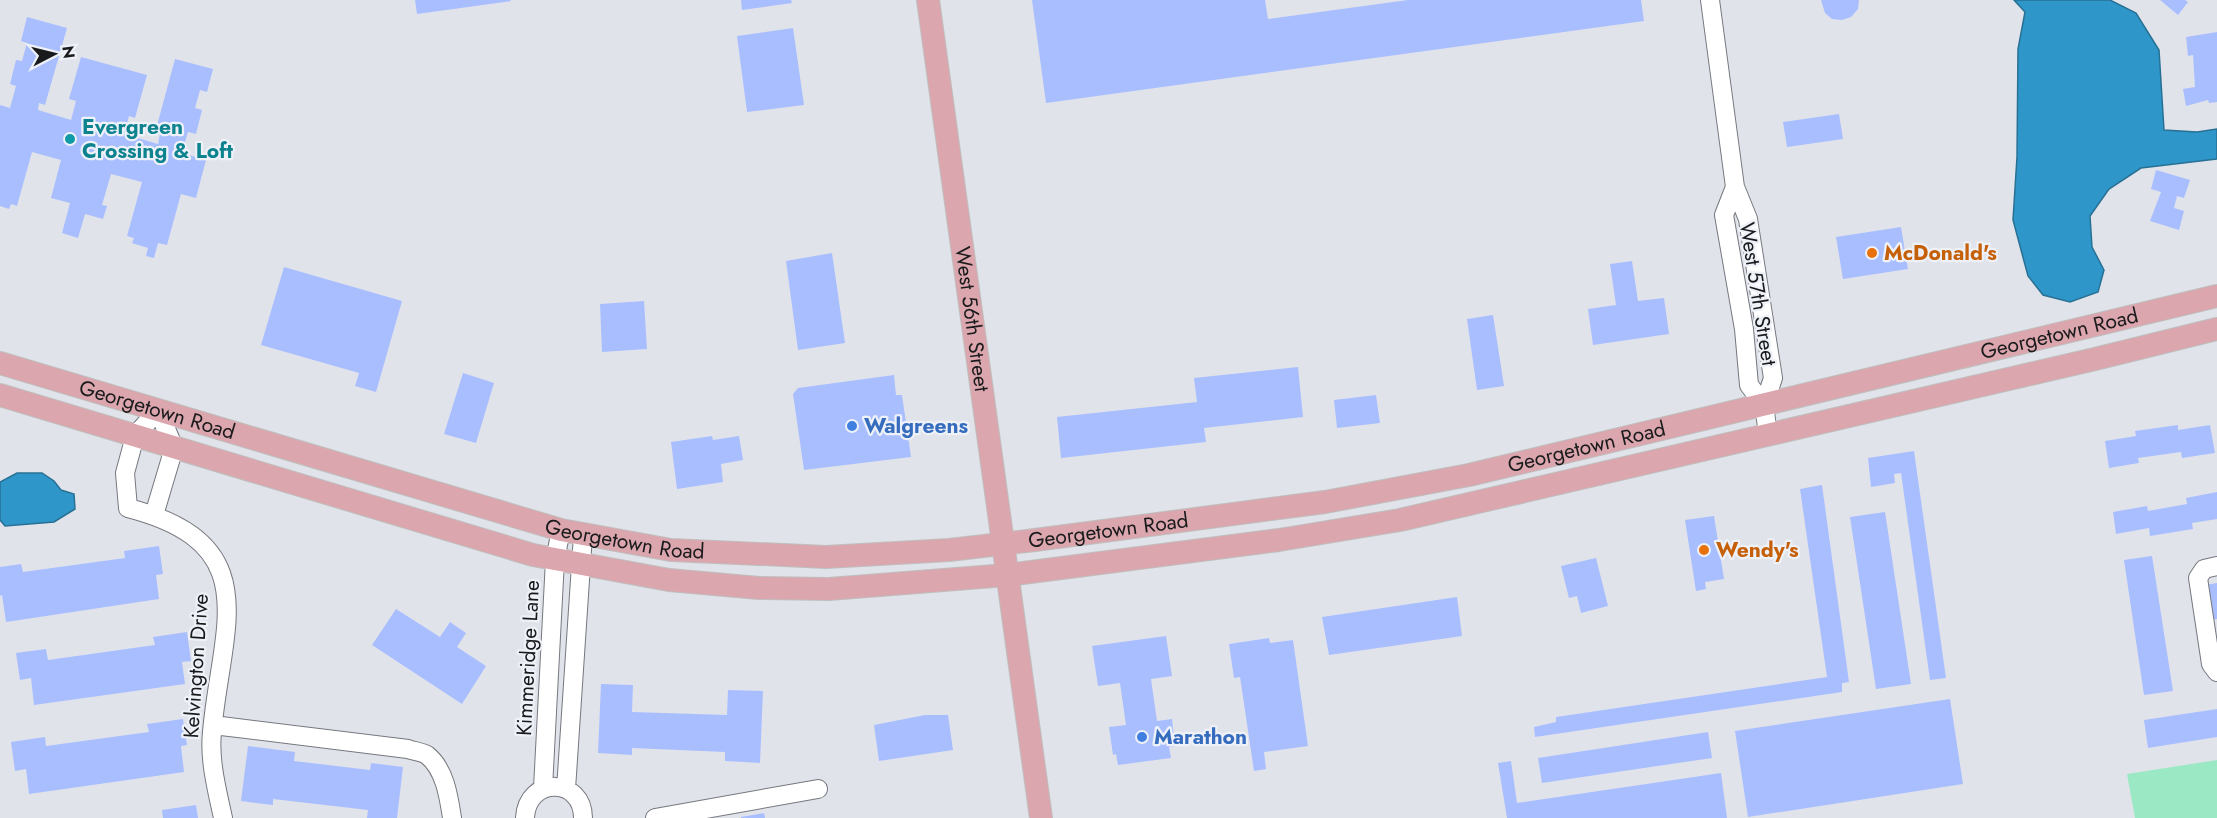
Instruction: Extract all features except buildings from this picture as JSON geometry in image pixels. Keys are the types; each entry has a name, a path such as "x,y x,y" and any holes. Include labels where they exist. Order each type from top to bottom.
{"main road":[{"name":"West 56th Street","path":"928,0 1041,818"},
{"name":"Georgetown Road","path":"0,363 583,535 671,550 795,557 879,555 1002,544 1325,502 1470,475 2217,296"},
{"name":"Georgetown Road","path":"0,395 501,546 555,560 669,580 759,588 862,588 1007,575 1280,540 1400,520 2217,329"}],"street":[{"name":"West 57th Street","path":"1710,0 1735,187 1724,215 1744,329 1749,384 1764,405 1768,434"},
{"name":"Kelvington Drive","path":"158,410 135,436 125,472 128,508 154,515 171,523 204,546 221,570 228,596 225,644 213,725 214,774 223,818"},
{"path":"154,515 174,448 158,410"},
{"name":"Kimmeridge Lane","path":"543,788 555,560 561,530"},
{"path":"566,789 579,565 583,535"},
{"path":"2217,566 2204,569 2198,578 2211,664 2217,672"},
{"path":"213,725 408,749 426,755 439,771 448,795 452,818"},
{"path":"525,818 530,800 543,788 558,786 566,789 580,801 583,818"},
{"path":"655,818 818,789"}],"green space":[{"path":"2217,760 2217,818 2135,818 2127,774"}],"water":[{"path":"2014,0 2110,0 2136,13 2159,50 2164,130 2197,132 2217,129 2217,159 2141,168 2109,189 2090,216 2092,247 2104,270 2098,292 2070,302 2043,295 2028,276 2013,220 2017,157 2018,49 2025,12"},
{"path":"17,473 42,473 54,481 61,490 74,494 75,509 54,522 5,526 0,520 0,482"}],"place":[{"name":"Evergreen Crossing & Loft","path":"70,139"},
{"name":"McDonald's","path":"1872,253"},
{"name":"Walgreens","path":"852,426"},
{"name":"Wendy's","path":"1704,550"},
{"name":"Marathon","path":"1142,737"}]}
